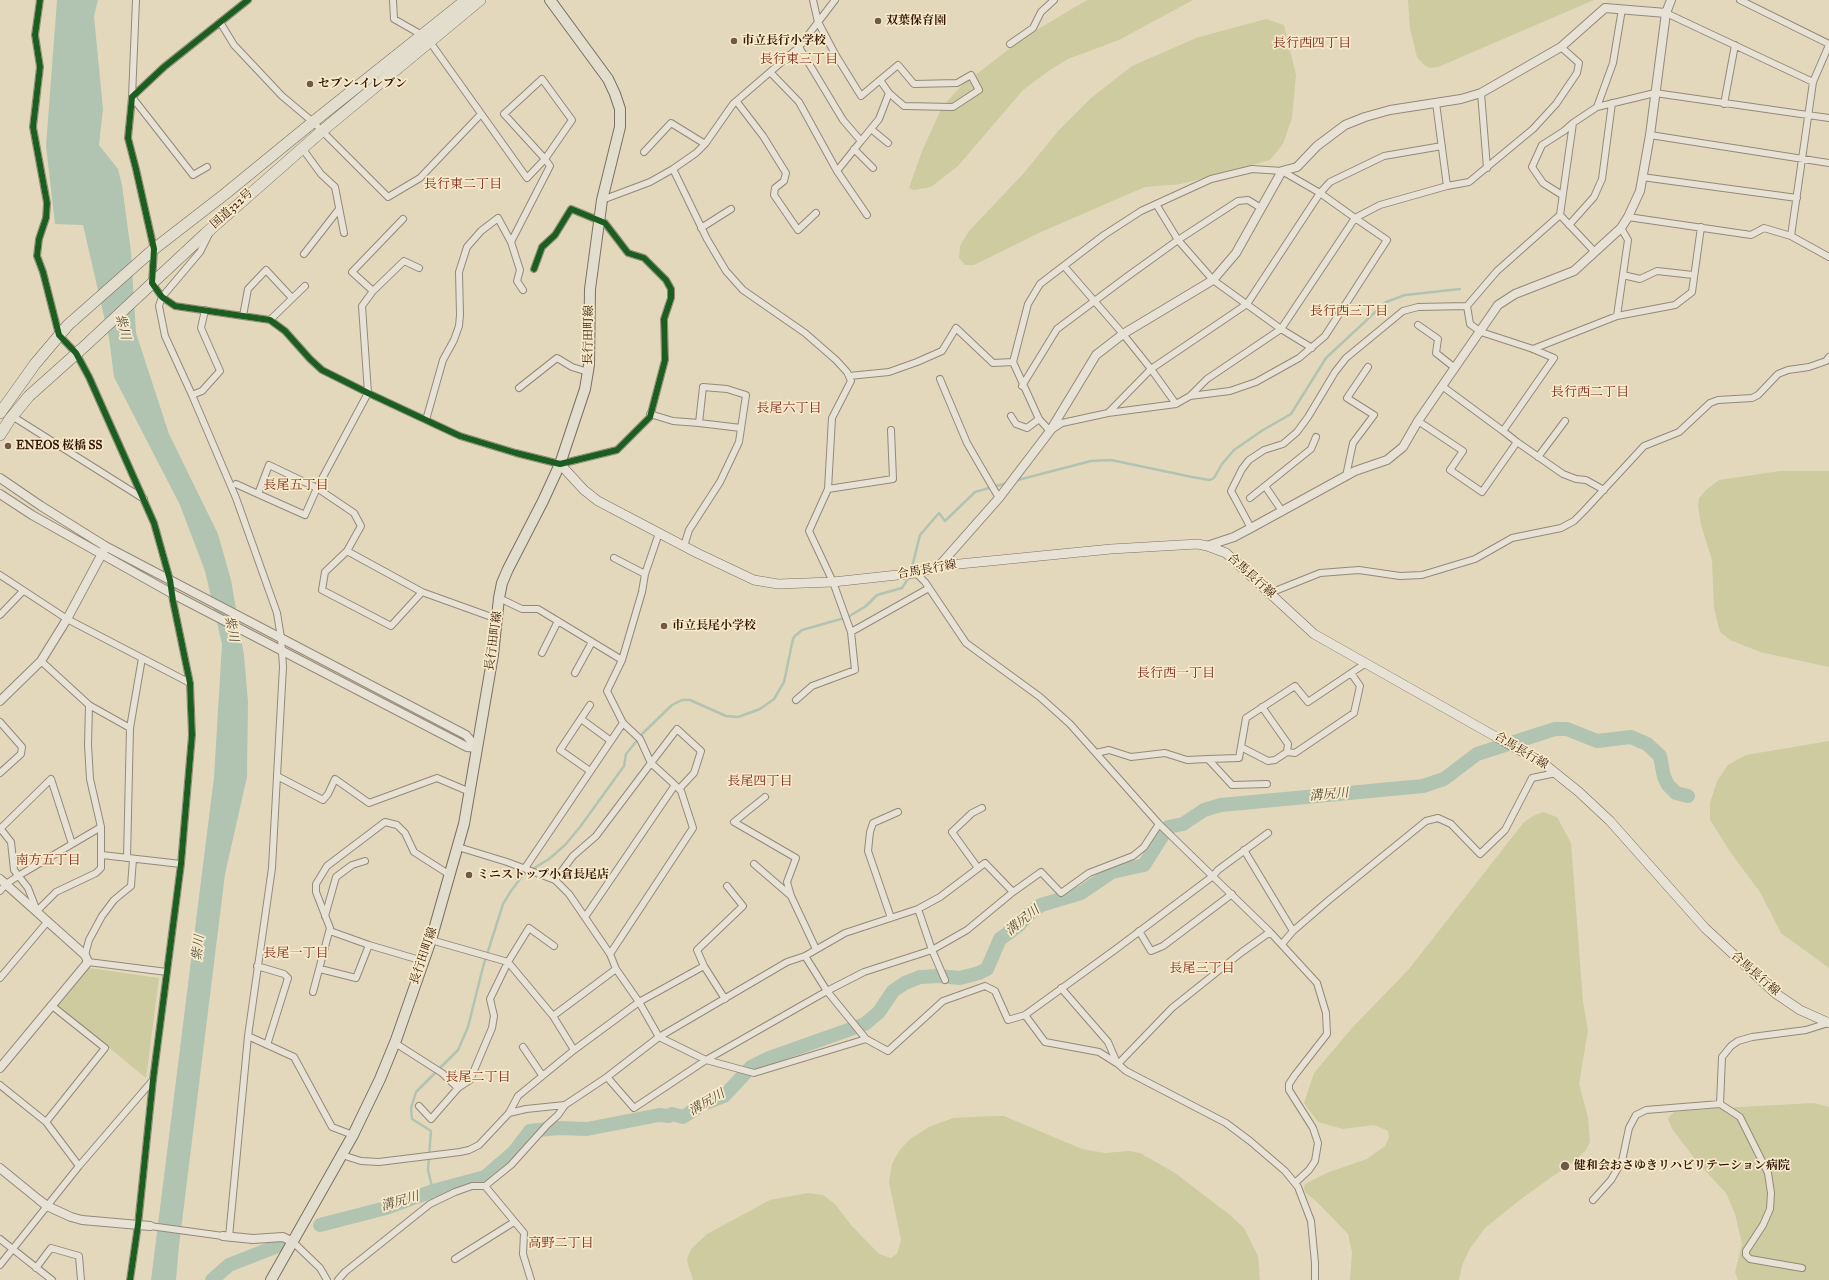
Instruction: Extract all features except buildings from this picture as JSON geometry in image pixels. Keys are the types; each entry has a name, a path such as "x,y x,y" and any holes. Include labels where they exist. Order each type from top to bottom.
{"highway":[{"name":"国道322号","path":"0,435 12,416 29,396 214,226 426,39 466,0"},
{"name":"国道322号","path":"0,413 35,364 68,325 154,249 225,194 313,122 480,0"}],"main road":[{"name":"長行田町線","path":"271,1280 353,1136 395,1043 431,940 458,847 470,792 493,655 499,598 508,569 560,464 585,389 588,372 590,289 602,200 620,127 620,109 608,79 550,0"},
{"name":"合馬長行線","path":"560,464 584,490 598,501 684,546 754,580 778,584 833,582 916,573 939,566 1112,549 1198,544 1207,546 1226,553 1314,634 1498,738"},
{"name":"合馬長行線","path":"1512,746 1543,763 1610,821 1705,928 1744,966 1775,993 1800,1010 1829,1023"}],"street":[{"path":"40,0 36,35 40,67 33,128 47,203 46,218 39,239 37,256 43,272 59,335 76,353 89,378 154,523 170,580 171,593 190,683 192,735 181,864 153,1080 138,1224 130,1280"},
{"path":"136,0 132,97 128,138 154,249 152,283 162,297 175,306 270,320 285,331 322,370 460,436 516,453 560,464 617,450 650,417 665,360 664,319 671,298 671,289 666,280 644,258 628,253 605,223 571,209 555,235 542,247 534,269"},
{"path":"132,97 164,67 248,0"},
{"path":"393,0 394,19 426,39 527,178 545,159 572,120 542,79 504,114 545,159 550,166 511,242"},
{"path":"813,0 818,22 835,54 861,96 880,80 898,65 914,84 957,83 971,74 979,90 953,107 904,106 889,93 880,80"},
{"path":"602,200 650,182 673,169 696,153 705,144 737,102 799,47 835,0"},
{"path":"1010,44 1033,28 1041,12 1054,0"},
{"path":"1207,546 1234,537 1346,476 1387,460 1403,447 1418,421 1498,306 1515,294 1574,271 1621,228 1628,217 1640,191 1650,136 1666,13 1671,0"},
{"path":"1740,0 1829,45 1813,82 1791,236"},
{"path":"1050,431 1039,419 1022,386 1013,362 1028,304 1040,284 1104,235 1141,210 1211,179 1252,169 1282,171 1297,167 1317,146 1345,125 1365,117 1390,110 1461,99 1481,93 1561,47 1605,8 1666,13 1813,82"},
{"path":"1597,107 1613,63 1622,9"},
{"path":"220,22 234,45 282,96 313,122 388,197 420,178 481,114"},
{"path":"1724,104 1735,45"},
{"path":"799,47 843,120 861,141"},
{"path":"1050,431 1062,423 1108,414 1176,404 1190,396 1207,379 1281,329 1355,218 1380,205 1447,186 1469,182 1533,129 1556,104 1578,73 1579,63 1561,47"},
{"path":"770,72 799,102 837,171 867,215"},
{"path":"837,171 879,119 889,93"},
{"path":"1481,93 1487,168"},
{"path":"1562,195 1543,182 1532,167 1542,145 1597,107 1655,93 1808,117 1829,118"},
{"path":"132,97 193,175 208,167"},
{"path":"737,102 763,136 786,173 784,181 775,188 774,195 798,230 816,213"},
{"path":"1436,103 1447,186"},
{"path":"1569,225 1594,197 1602,179 1612,103"},
{"path":"644,152 671,123 705,144"},
{"path":"1251,528 1231,491 1242,468 1249,460 1264,450 1283,444 1296,432 1308,417 1335,372 1346,358 1403,311 1418,307 1467,306 1497,271 1560,216 1573,123"},
{"path":"871,129 888,142"},
{"path":"1650,136 1829,162"},
{"path":"1108,414 1151,369 1247,304 1320,193 1330,182 1384,156 1442,146"},
{"path":"302,148 321,174 335,187 344,233"},
{"path":"854,149 873,168"},
{"path":"673,169 701,228 726,271 743,290 805,333 836,360 849,376 851,381 832,418 828,489 809,531 833,582 851,632 855,670 812,686 796,700"},
{"path":"1190,396 1230,391 1256,382 1299,358 1312,348 1325,336 1387,240 1320,193 1282,171"},
{"path":"939,566 999,498 1050,431 1096,355 1123,334 1213,280 1236,253 1282,171"},
{"path":"1642,177 1797,198"},
{"path":"1022,386 1057,329 1094,301 1178,240 1238,201 1248,200 1261,208"},
{"path":"1156,204 1178,240 1213,280 1281,329 1312,348"},
{"path":"304,254 339,209"},
{"path":"701,228 731,209"},
{"path":"1560,216 1595,252"},
{"path":"1628,217 1751,235 1764,228 1791,236 1829,258"},
{"path":"426,420 443,360 454,340 459,326 459,272 467,247 481,231 498,218 511,242 520,270 517,281 523,290"},
{"path":"373,291 352,272 403,219"},
{"path":"214,226 200,252 162,297 159,306 165,336 236,498 277,613 278,636 283,651 272,868 248,1036 226,1237"},
{"path":"1533,349 1617,316 1675,305 1692,292 1693,275 1701,227"},
{"path":"1617,316 1628,240 1621,228"},
{"path":"236,484 306,515 317,488 368,393 362,306 373,291 404,261 419,268"},
{"path":"1064,266 1123,334 1176,404"},
{"path":"244,316 248,289 266,270 292,298"},
{"path":"1623,275 1640,279 1657,271 1693,275"},
{"path":"270,320 305,286"},
{"path":"1467,306 1470,324 1481,332 1533,349 1554,358 1503,431"},
{"path":"192,395 202,392 220,371 201,328 205,310"},
{"path":"1418,325 1438,339 1436,353 1455,368"},
{"path":"849,376 889,372 942,351 956,328 993,363 1013,362"},
{"path":"1270,593 1320,573 1359,570 1400,576 1422,575 1475,559 1512,538 1561,528 1574,520 1644,446 1680,432 1710,403 1718,400 1752,398 1758,395 1778,374 1788,370 1809,367 1826,361 1829,357"},
{"path":"519,388 557,358 572,367 588,372"},
{"path":"1346,476 1353,443 1374,415 1347,398 1368,367"},
{"path":"940,379 967,443 999,498"},
{"path":"1442,386 1563,474 1576,479 1586,480 1604,490"},
{"path":"684,546 689,530 720,482 738,442 746,395 727,389 703,387 699,423"},
{"path":"650,414 673,421 741,428"},
{"path":"12,416 144,499"},
{"path":"1011,416 1016,424 1026,428 1039,419"},
{"path":"1418,421 1463,450 1450,470 1482,492 1517,442"},
{"path":"1538,457 1565,421"},
{"path":"828,489 893,479 891,430"},
{"path":"1250,498 1311,449 1316,437"},
{"path":"258,494 269,464 317,488 354,513 361,526 347,551 326,572 322,590 391,626 422,592"},
{"path":"0,478 41,506 106,546 466,735 477,748"},
{"path":"1265,486 1282,511"},
{"path":"0,494 32,515 171,593 467,747 477,748"},
{"path":"610,954 693,828 681,792 651,763 640,739 623,723 607,690 622,660 642,592 645,574 659,533"},
{"path":"0,701 42,661 67,619 106,546"},
{"path":"347,551 422,592 497,619"},
{"path":"614,558 645,574"},
{"path":"916,573 929,588 966,643 1040,697 1070,724 1159,824 1282,944 1317,984 1326,1013 1327,1034 1289,1084 1289,1090 1313,1128 1318,1143 1315,1161 1309,1170 1295,1183"},
{"path":"0,575 67,619 190,683"},
{"path":"851,632 929,588"},
{"path":"0,615 23,591"},
{"path":"499,598 522,609 538,609 622,660"},
{"path":"542,653 558,621"},
{"path":"575,673 592,642"},
{"path":"127,858 130,728 142,658"},
{"path":"42,661 89,705 130,728"},
{"path":"1096,753 1109,750 1131,757 1165,753 1187,760 1239,758 1246,718 1295,686 1308,702 1366,663"},
{"path":"1241,747 1268,761 1275,760 1287,752 1295,753 1354,712 1360,686 1351,674"},
{"path":"37,911 56,892 96,873 101,868 101,827 90,779 88,745 89,705"},
{"path":"590,705 560,750 590,771"},
{"path":"1262,707 1288,744 1287,752"},
{"path":"581,719 611,741"},
{"path":"0,722 22,747 21,754 0,773"},
{"path":"525,868 623,723"},
{"path":"555,880 573,856 596,836 677,729 701,751 694,773 677,787 585,917"},
{"name":"合馬長行線","path":"1498,738 1512,746"},
{"path":"1208,759 1232,785 1267,784"},
{"path":"1282,944 1293,931 1426,821 1438,818 1450,824 1480,854 1505,830 1532,778 1556,773"},
{"path":"277,776 323,800 328,794 335,779 368,803 437,778 470,792"},
{"path":"37,911 28,888 14,870 11,842 0,829 51,779 72,844"},
{"path":"765,797 734,822 796,858 788,882 790,896 816,949"},
{"path":"978,868 952,832 972,813 982,808"},
{"path":"891,918 868,851 870,832 873,823 898,812"},
{"path":"313,992 330,931 316,892 316,884 327,866 385,822 397,825 405,833 414,852 450,875"},
{"path":"607,1077 634,1108 706,1060 827,991 864,972 932,950 967,930 1040,872 1061,894 1089,872 1133,856 1144,847 1159,824"},
{"path":"3,882 18,876 101,827"},
{"path":"805,956 827,991 866,1039 888,1051 943,1001 985,986 996,991 1008,1020 1024,1015 1139,932 1268,833"},
{"path":"458,847 525,868 555,880 569,894 610,954 616,969 639,1002 660,1037 706,1060 754,1073 866,1039"},
{"path":"1244,850 1293,931"},
{"path":"102,855 181,864"},
{"path":"0,1068 86,959 89,940 102,916 114,900 131,886 133,859"},
{"path":"325,916 336,877 352,865 365,861"},
{"path":"338,1280 345,1272 430,1204 472,1186 485,1186 512,1165 547,1125 558,1115 565,1105 607,1077 660,1037 787,962 805,956 845,933 918,909 940,896 985,863 1013,892"},
{"path":"754,864 790,896"},
{"path":"3,882 48,921 86,959 167,972"},
{"path":"0,892 3,882"},
{"path":"725,999 704,966 697,950 744,906 727,886"},
{"path":"1139,932 1151,951 1181,933 1232,894"},
{"path":"918,909 932,950 945,980"},
{"path":"0,978 48,921"},
{"path":"419,1106 431,1119 458,1088 470,1080 492,1028 494,1016 490,999 508,962 529,928 554,946"},
{"path":"330,931 369,945 423,961"},
{"path":"1118,1064 1172,1008 1242,952 1270,932"},
{"path":"431,940 508,962 553,1016 574,1050"},
{"path":"320,969 356,978 369,945"},
{"path":"257,966 284,974 288,978 268,1046"},
{"path":"342,1155 361,1161 379,1162 460,1152 479,1145 509,1113 518,1096 574,1050 639,1002 704,966"},
{"path":"553,1016 616,969"},
{"path":"1061,988 1108,1042 1118,1064"},
{"path":"46,1122 105,1048 51,1005"},
{"path":"1024,1015 1045,1042 1099,1052 1126,1071 1226,1123 1285,1171 1298,1187 1311,1221 1315,1263 1314,1280"},
{"path":"1720,1104 1722,1057 1731,1046 1738,1041 1752,1037 1806,1030 1829,1023"},
{"path":"248,1036 294,1057 332,1127 353,1136"},
{"path":"395,1043 442,1074 458,1088"},
{"path":"524,1047 542,1076"},
{"path":"0,1265 79,1166 153,1080"},
{"path":"0,1084 46,1122 79,1166"},
{"path":"1593,1200 1611,1180 1622,1161 1629,1128 1636,1115 1646,1110 1720,1104 1740,1117 1745,1124 1754,1148 1768,1174 1770,1187 1770,1209 1763,1225 1746,1250 1746,1255 1750,1259 1802,1268"},
{"path":"509,1113 526,1109 565,1105"},
{"path":"0,1168 47,1206 71,1217 82,1220 138,1224 226,1237 253,1239 283,1237 293,1242 320,1268 327,1280"},
{"path":"485,1186 524,1233 523,1254 531,1280"},
{"path":"455,1259 514,1222"},
{"path":"0,1239 51,1280"},
{"path":"36,1268 51,1248 79,1256 81,1280"}],"shaded area":[{"path":"1087,0 1193,0 1119,40 1068,59 1050,70 1023,90 958,166 931,187 914,190 909,188 922,151 942,107 962,85 1025,37"},
{"path":"1408,0 1594,0 1438,67 1430,68 1424,65 1417,57 1410,29"},
{"path":"1266,19 1284,25 1296,75 1292,118 1283,144 1270,160 1181,184 1145,187 1041,232 974,265 965,265 959,258 960,246 969,231 1023,174 1059,130 1091,98 1132,66 1196,38"},
{"path":"1780,471 1829,471 1829,667 1760,652 1730,640 1720,632 1714,608 1712,560 1701,525 1698,506 1699,498 1707,489 1719,480"},
{"path":"1829,741 1829,968 1781,933 1760,892 1733,856 1710,820 1710,803 1717,781 1728,765 1746,755"},
{"path":"1543,812 1557,817 1571,843 1583,1002 1588,1030 1579,1084 1588,1117 1590,1142 1586,1150 1577,1159 1521,1199 1485,1228 1469,1250 1462,1266 1459,1280 1350,1280 1352,1252 1348,1234 1317,1202 1305,1192 1304,1187 1305,1184 1329,1172 1367,1159 1385,1146 1389,1137 1388,1131 1374,1125 1343,1129 1318,1122 1304,1103 1314,1073 1352,1028 1409,969 1524,822"},
{"path":"89,968 159,978 146,1078 57,1005"},
{"path":"1814,1103 1829,1107 1829,1280 1738,1280 1735,1272 1742,1244 1735,1214 1726,1193 1699,1164 1672,1129 1668,1118 1674,1112"},
{"path":"1004,1116 1082,1149 1105,1153 1129,1151 1140,1153 1175,1173 1230,1215 1244,1228 1258,1256 1260,1280 693,1280 687,1261 688,1256 692,1248 707,1234 770,1200 808,1193 823,1195 835,1204 851,1225 879,1254 891,1258 897,1254 901,1240 889,1182 892,1164 899,1151 910,1139 929,1127 953,1118"}],"water":[{"name":"紫川","path":"57,0 98,0 94,16 103,109 99,145 118,169 122,185 131,252 136,333 169,434 218,534 231,580 244,655 248,702 247,777 225,874 176,1280 151,1280 214,777 222,644 205,571 180,505 114,377 109,338 83,225 55,224 46,146"}],"waterway":[{"path":"1014,481 1091,461 1111,460 1210,480 1214,478 1222,464 1234,450 1263,430 1291,414 1326,358 1386,302 1405,295 1460,289"},
{"path":"911,571 920,535 939,513 945,521 975,492 1007,483"},
{"path":"433,1191 428,1170 431,1131 412,1119 411,1108 416,1092 458,1050 468,1027 483,967 503,904 523,875 549,859 565,845 580,827 624,766 626,754 643,733 672,705 682,700 690,700 726,716 738,717 760,709 774,699 784,682 793,639 795,636 802,630 848,617 866,606 877,595 902,588 910,576"},
{"name":"溝尻川","path":"320,1225 386,1208 433,1191 485,1177 514,1152 530,1131 558,1128 587,1129 659,1115 669,1116 672,1114 683,1117 703,1104 724,1096 751,1067 769,1058 865,1024 879,1012 893,991 905,983 920,977 939,976 960,978 979,973 987,969 1000,939 1019,925 1030,913 1041,905 1081,893 1112,872 1144,865 1168,827 1183,824 1204,810 1221,805 1423,786 1444,779 1477,754 1555,729 1567,729 1597,741 1631,737 1647,744 1660,756 1664,777 1668,785 1676,793 1688,796"},
{"name":"溝尻川","path":"212,1280 229,1265 280,1245"}],"cycle path":[{"path":"40,0 35,35 40,67 33,127 47,203 46,218 39,239 37,256 43,272 59,335 76,353 89,377 154,523 170,580 190,683 192,735 181,864 153,1080 138,1225 130,1280"},
{"path":"248,0 164,67 132,97 128,138 154,249 152,283 162,297 175,306 270,320 285,331 322,370 460,436 516,453 560,464 617,450 650,417 665,360 664,319 671,298 671,289 666,280 644,258 628,253 605,223 571,209 555,235 542,247 534,269"}],"place":[{"name":"双葉保育園","path":"878,21"},
{"name":"市立長行小学校","path":"734,41"},
{"name":"セブン-イレブン","path":"310,84"},
{"name":"ENEOS 桜橋 SS","path":"8,446"},
{"name":"市立長尾小学校","path":"664,626"},
{"name":"ミニストップ小倉長尾店","path":"469,875"},
{"name":"健和会おさゆきリハビリテーション病院","path":"1565,1166"}],"district":[{"name":"長行西四丁目","path":"1312,44"},
{"name":"長行東三丁目","path":"799,60"},
{"name":"長行東二丁目","path":"463,185"},
{"name":"長行西三丁目","path":"1349,312"},
{"name":"長行西二丁目","path":"1590,393"},
{"name":"長尾六丁目","path":"789,409"},
{"name":"長尾五丁目","path":"296,486"},
{"name":"長行西一丁目","path":"1176,674"},
{"name":"長尾四丁目","path":"760,782"},
{"name":"南方五丁目","path":"48,861"},
{"name":"長尾一丁目","path":"296,954"},
{"name":"長尾三丁目","path":"1202,969"},
{"name":"長尾二丁目","path":"478,1078"},
{"name":"高野二丁目","path":"561,1244"}]}
